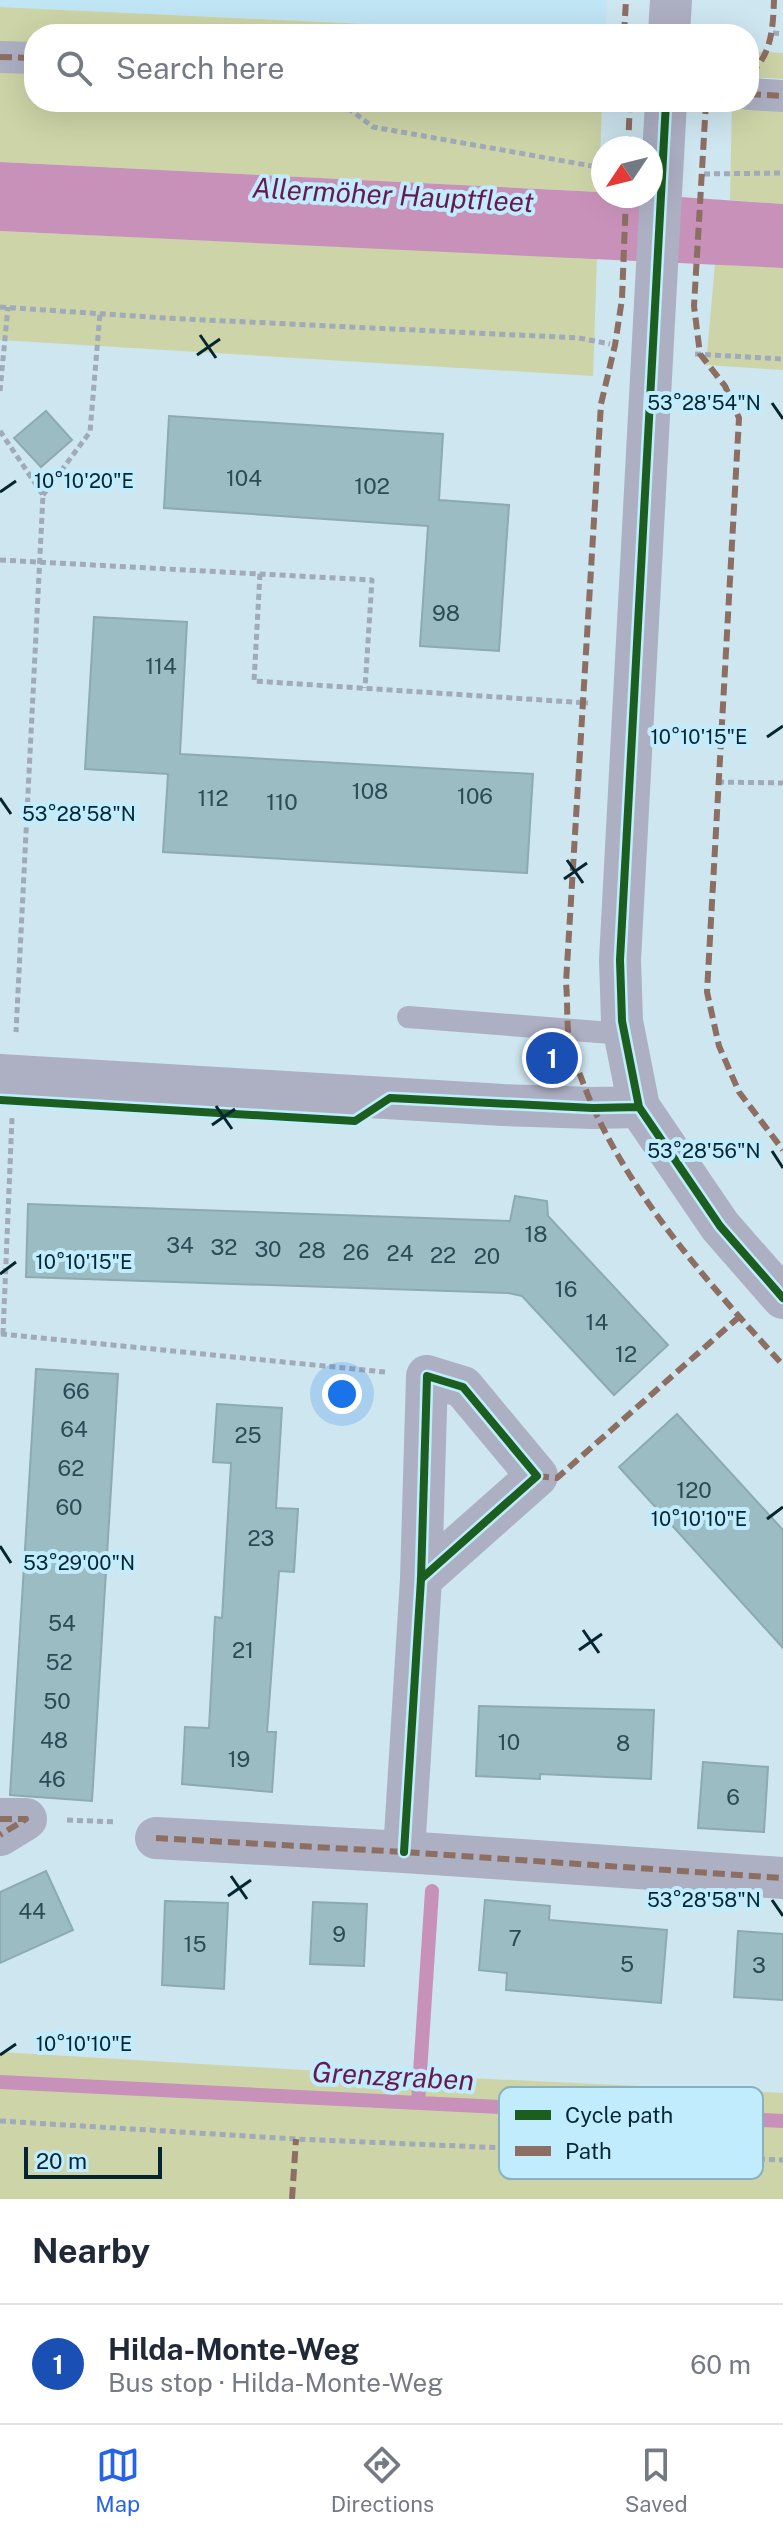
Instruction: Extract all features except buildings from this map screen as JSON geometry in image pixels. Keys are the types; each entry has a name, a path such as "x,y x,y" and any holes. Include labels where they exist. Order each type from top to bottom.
{"street":[{"path":"670,24 671,0"},
{"path":"0,57 24,58"},
{"path":"759,95 783,96"},
{"path":"665,112 620,960 622,1021 639,1107 720,1226 750,1264 783,1298"},
{"path":"7,1076 503,1105 639,1107"},
{"path":"404,1852 421,1579 427,1376 463,1387 537,1476 421,1579"},
{"path":"156,1838 783,1878"}],"lane":[{"path":"408,1017 624,1034"}],"path":[{"path":"773,33 783,34"},
{"path":"353,112 373,127 591,166"},
{"path":"691,173 783,173"},
{"path":"0,307 579,338 652,352 783,359"},
{"path":"0,391 8,307"},
{"path":"100,313 90,432 43,495 7,1076 2,1334 427,1376"},
{"path":"0,431 43,495"},
{"path":"0,560 372,580 365,688"},
{"path":"260,574 254,681 633,706"},
{"path":"718,782 783,783"},
{"path":"9,1824 148,1823 156,1838"},
{"path":"0,2121 499,2148"},
{"path":"763,2159 783,2160"}],"shaded area":[{"path":"0,0 607,0 606,24 381,24 0,7"}],"green space":[{"path":"0,7 366,24 24,24 24,112 602,112 601,136 591,136 591,192 0,162"},
{"path":"759,52 783,53 783,79 759,78"},
{"path":"759,108 783,110 783,204 730,200 732,112 759,112"},
{"path":"0,231 597,258 593,376 0,340"},
{"path":"715,264 783,268 783,370 706,365"},
{"path":"0,2052 658,2087 499,2087 499,2179 763,2179 763,2092 783,2093 783,2199 0,2199"}],"water":[{"name":"Allermöher Hauptfleet","path":"0,162 591,191 591,208 663,208 663,196 783,204 783,268 0,231"}],"waterway":[{"path":"418,2103 432,1891"},
{"name":"Grenzgraben","path":"0,2082 499,2107"},
{"name":"Grenzgraben","path":"763,2120 783,2121"}],"marked path":[{"path":"625,24 626,0"},
{"path":"759,64 772,31 774,0"},
{"path":"0,57 24,58"},
{"path":"759,95 783,96"},
{"path":"629,136 630,112"},
{"path":"705,112 694,306 700,354 725,386 739,418 707,992 719,1046 739,1092 783,1150"},
{"path":"626,208 622,299 601,404 566,983 569,1037 573,1058 599,1119 643,1195 696,1266 783,1365"},
{"path":"537,1476 557,1478 739,1317"},
{"path":"0,1819 26,1819 0,1835"},
{"path":"156,1838 783,1878"},
{"path":"292,2199 296,2139"}],"cycle path":[{"path":"665,112 620,960 622,1021 639,1107 720,1226 783,1298"},
{"path":"0,1100 355,1121 390,1098 593,1108 639,1107"},
{"path":"404,1852 421,1579 427,1376 463,1387 537,1476 421,1579"}],"place":[{"name":"Hilda-Monte-Weg","path":"552,1058"}]}
